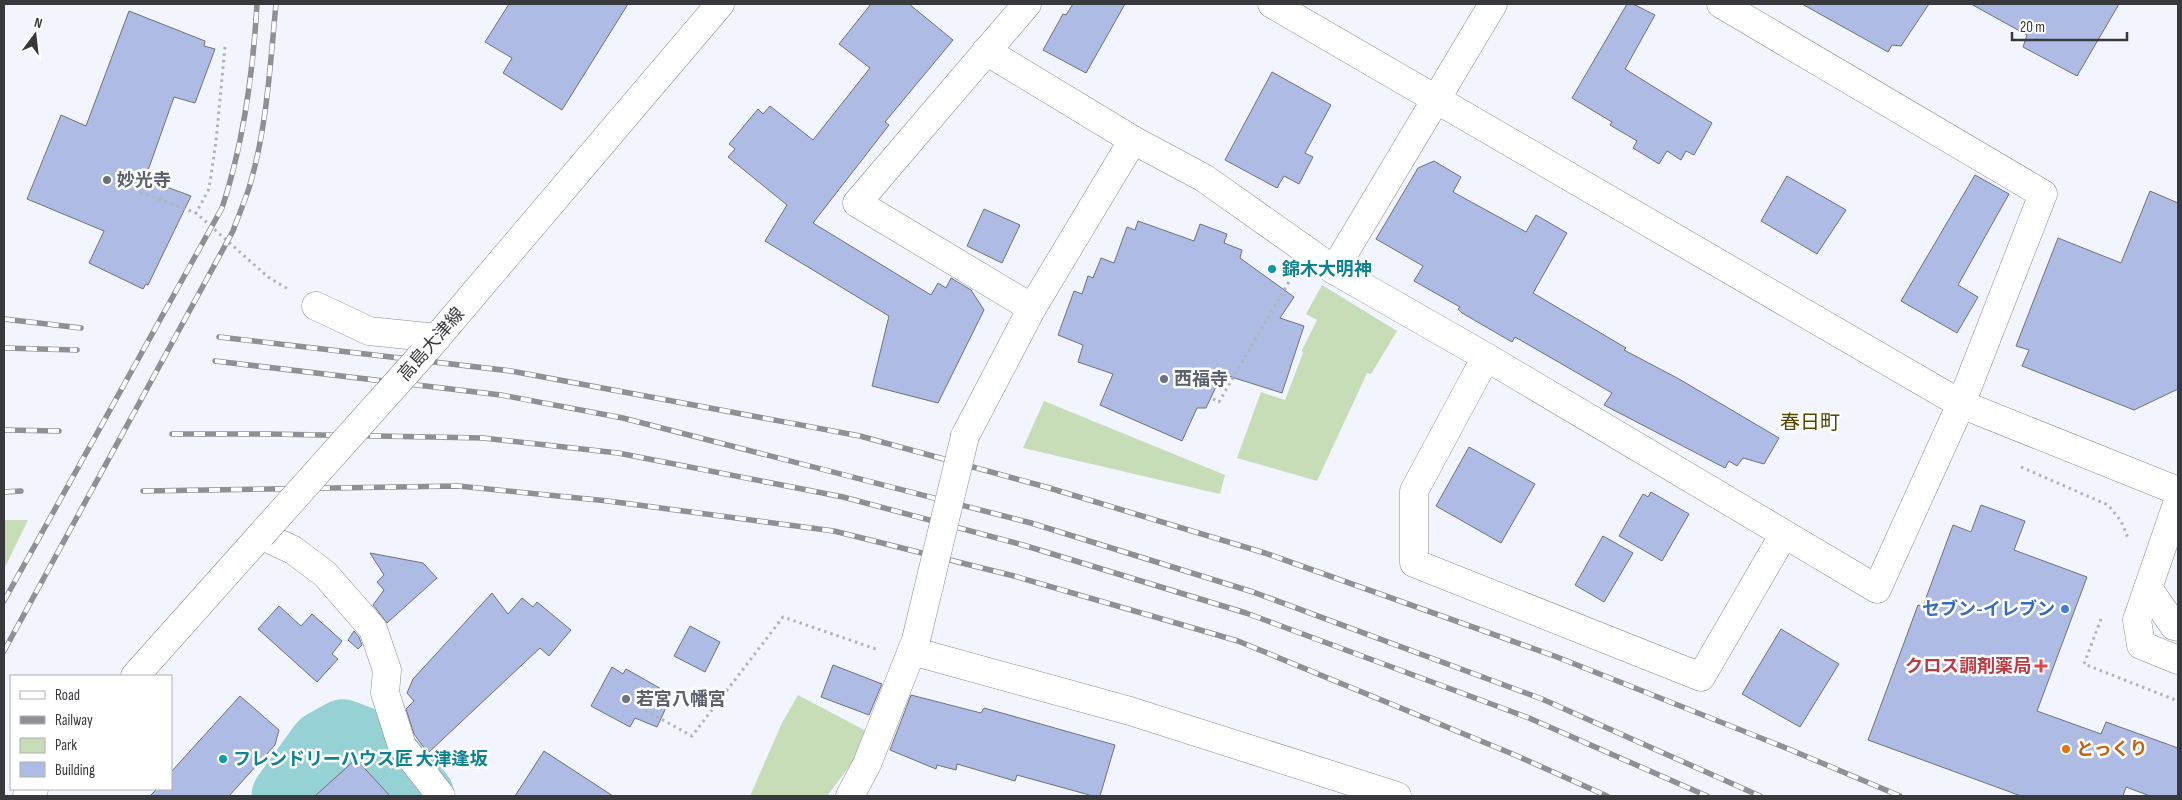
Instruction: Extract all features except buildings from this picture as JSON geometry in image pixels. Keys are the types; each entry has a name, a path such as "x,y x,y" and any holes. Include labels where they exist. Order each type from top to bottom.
{"street":[{"name":"高島大津線","path":"136,675 430,346 720,4"},
{"path":"1027,4 857,202 1032,308"},
{"path":"1272,4 1960,404 2178,491"},
{"path":"1334,270 1493,4"},
{"path":"986,51 1133,140 1204,178 1334,270 1486,357 1877,589 1960,404 2044,194 1721,4"},
{"path":"856,795 914,646 965,436 1032,308 1133,140"},
{"path":"316,306 369,331 430,346"},
{"path":"1486,357 1414,491 1414,563 1700,677 1784,534"},
{"path":"2178,501 2137,620 2142,645 2178,660"},
{"path":"262,534 293,550 325,574 373,629 387,670 386,694 402,746 440,796"},
{"path":"2148,588 2174,626 2178,627"},
{"path":"914,646 1130,711 1397,796"}],"path":[{"path":"196,213 209,189 226,47"},
{"path":"140,192 196,213 268,277 316,306"},
{"path":"1213,399 1219,402 1306,251"},
{"path":"2020,467 2108,505 2121,522 2130,542"},
{"path":"2104,612 2084,664 2178,701"},
{"path":"645,710 692,736 783,617 881,650"}],"green space":[{"path":"1322,285 1397,331 1371,374 1367,373 1317,481 1237,458 1261,392 1285,400 1303,353 1302,350 1317,320 1306,314"},
{"path":"1044,401 1225,475 1220,494 1023,448"},
{"path":"4,520 28,520 4,569"},
{"path":"798,695 870,733 858,755 827,796 750,796 782,723"}],"waterway":[{"path":"286,796 323,745 343,734 377,747 420,796"}],"railway":[{"path":"4,601 222,208 242,133 253,56 257,4"},
{"path":"4,651 233,231 249,188 260,143 267,97 276,4"},
{"path":"4,319 81,328"},
{"path":"219,337 511,371 860,436 1046,487 1265,553 1557,657 1791,750 1900,796"},
{"path":"4,348 77,350"},
{"path":"215,361 501,395 623,418 1031,523 1253,592 1542,699 1760,796"},
{"path":"4,430 59,431"},
{"path":"172,434 483,438 618,453 843,497 1023,545 1246,613 1529,718 1707,796"},
{"path":"143,491 458,486 608,501 834,531 1014,576 1238,641 1515,755 1607,796"},
{"path":"4,492 21,491"}],"place":[{"name":"妙光寺","path":"107,180"},
{"name":"錦木大明神","path":"1272,269"},
{"name":"西福寺","path":"1164,379"},
{"name":"セブン-イレブン","path":"2065,609"},
{"name":"クロス調剤薬局","path":"2041,666"},
{"name":"若宮八幡宮","path":"626,699"},
{"name":"とっくり","path":"2066,749"},
{"name":"フレンドリーハウス匠 大津逢坂","path":"223,759"}],"district":[{"name":"春日町","path":"1810,422"}]}
